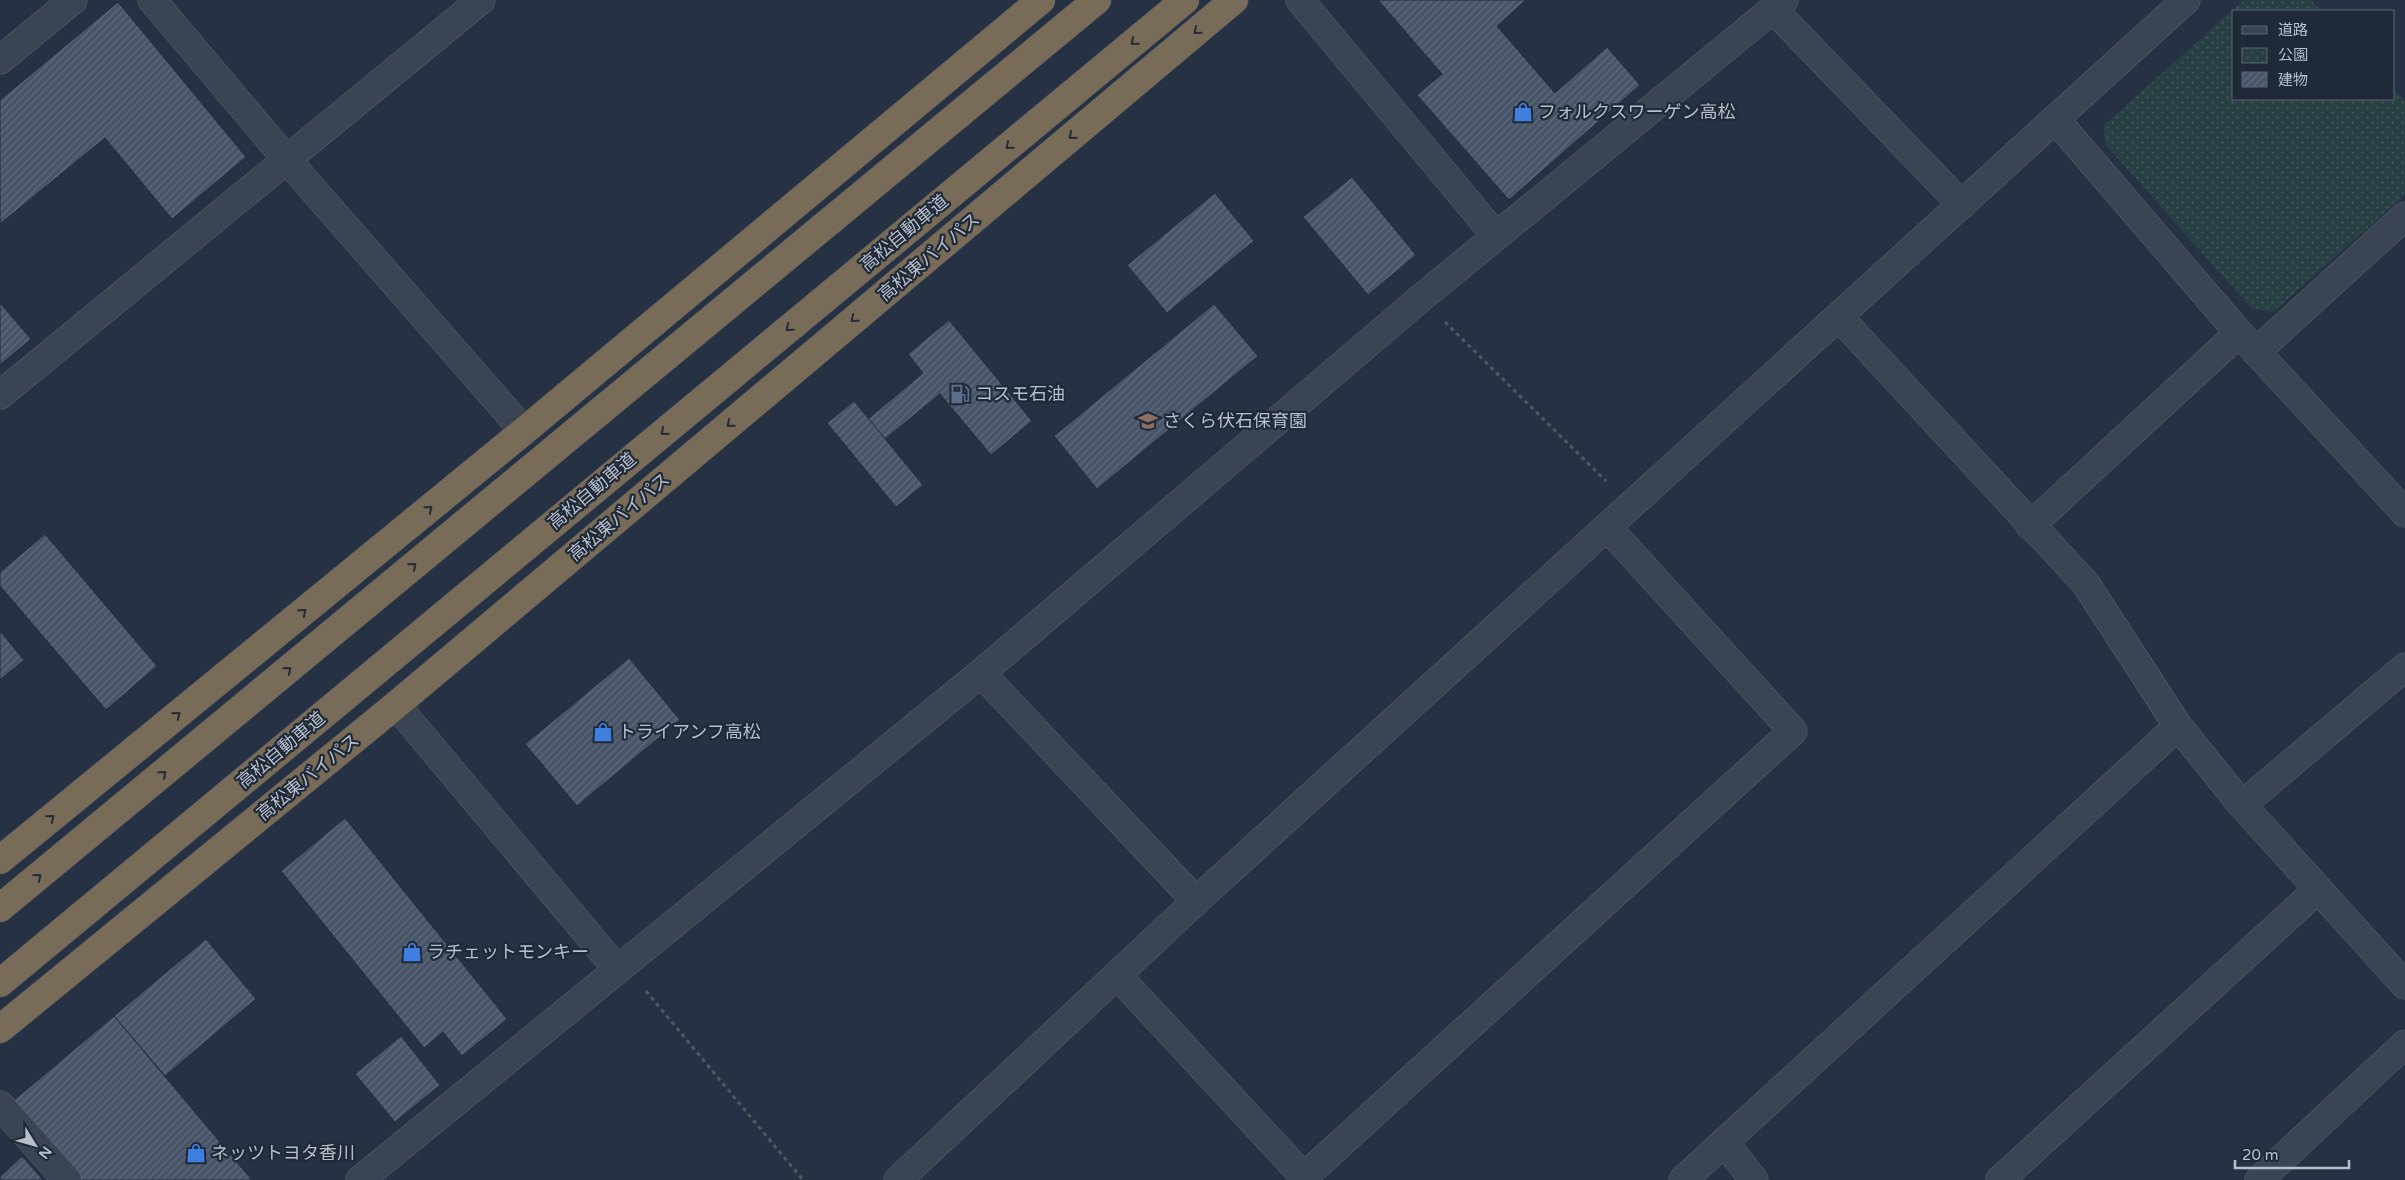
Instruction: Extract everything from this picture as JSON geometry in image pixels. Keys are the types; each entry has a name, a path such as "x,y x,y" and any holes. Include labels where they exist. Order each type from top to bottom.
{"highway":[{"path":"0,860 524,431 1041,0"},
{"path":"0,908 1097,0"},
{"name":"高松自動車道","path":"0,983 1185,0"},
{"name":"高松東バイパス","path":"0,1029 396,705 1234,0"}],"street":[{"path":"0,60 73,0"},
{"path":"152,0 288,161 524,431"},
{"path":"0,396 288,161 481,0"},
{"path":"1300,0 1496,236"},
{"path":"898,1180 1196,901 2186,0"},
{"path":"360,1180 981,673 1421,298 1778,5 1962,205"},
{"path":"2056,120 2248,343 2405,514"},
{"path":"2030,526 2248,343 2405,216"},
{"path":"1839,317 2030,526 2086,584 2178,726 2242,805 2405,985"},
{"path":"1117,975 1306,1178 1793,731 1608,528"},
{"path":"2242,805 2405,667"},
{"path":"981,673 1196,901"},
{"path":"396,705 620,966"},
{"path":"1683,1180 2178,726"},
{"path":"2000,1180 2317,890"},
{"path":"2259,1180 2405,1044"},
{"path":"0,1105 67,1180"},
{"path":"1724,1142 1754,1180"}],"path":[{"path":"1421,298 1632,506"},
{"path":"620,966 803,1180"}],"green space":[{"path":"2244,0 2311,0 2321,10 2233,10"},
{"path":"2232,11 2232,100 2395,100 2395,90 2405,101 2405,195 2273,312 2252,309 2105,144 2104,125"}],"building":[{"path":"1378,0 1526,0 1497,26 1555,93 1607,47 1640,85 1509,200 1417,95 1442,74"},
{"path":"118,2 246,157 172,219 105,138 0,224 0,100"},
{"path":"1352,177 1416,255 1368,295 1303,217"},
{"path":"1215,193 1254,241 1167,313 1127,265"},
{"path":"0,303 31,339 0,365"},
{"path":"1214,304 1258,356 1097,489 1054,436"},
{"path":"949,320 1032,421 991,455 940,394 885,439 868,419 923,373 908,354"},
{"path":"854,401 923,485 896,507 827,423"},
{"path":"45,534 157,666 106,710 0,586 0,572"},
{"path":"0,631 24,660 0,680"},
{"name":"トライアンフ高松","path":"629,658 680,720 577,806 525,744"},
{"path":"345,818 507,1019 462,1056 443,1032 424,1048 281,871"},
{"path":"206,939 256,999 165,1076 114,1016"},
{"path":"114,1016 252,1180 80,1180 13,1101"},
{"path":"401,1036 440,1085 395,1122 355,1074"},
{"path":"22,1156 43,1180 0,1180 0,1177"}],"place":[{"name":"フォルクスワーゲン高松","path":"1523,112"},
{"name":"コスモ石油","path":"960,394"},
{"name":"さくら伏石保育園","path":"1148,421"},
{"name":"トライアンフ高松","path":"603,732"},
{"name":"ラチェットモンキー","path":"412,952"},
{"name":"ネッツトヨタ香川","path":"196,1153"}]}
